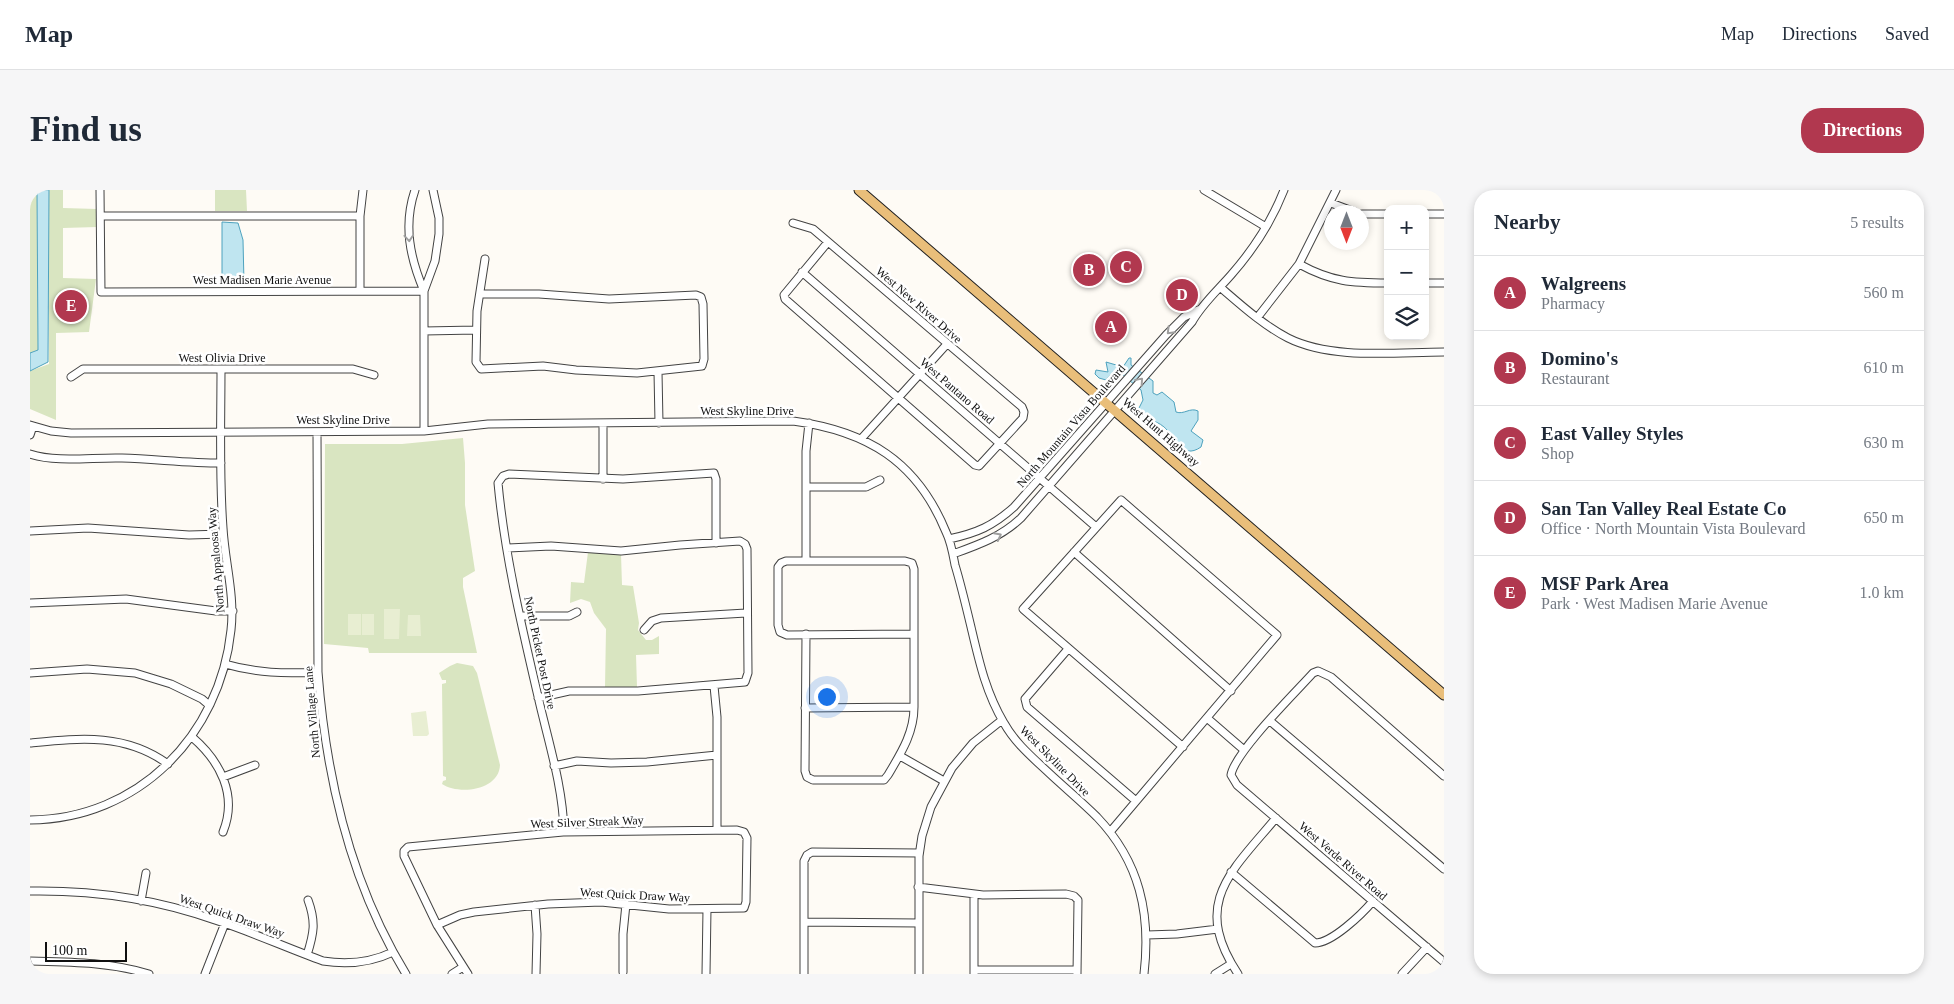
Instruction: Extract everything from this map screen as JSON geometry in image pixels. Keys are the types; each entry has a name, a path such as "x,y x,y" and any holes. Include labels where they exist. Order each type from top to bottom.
{"main road":[{"name":"West Hunt Highway","path":"859,190 1115,409 1444,695"}],"street":[{"path":"100,190 100,216 360,216"},
{"path":"360,290 360,216 363,190"},
{"path":"415,190 409,219 409,241 413,262 424,291"},
{"path":"424,431 424,291 435,261 439,234 439,218 433,190"},
{"path":"1204,190 1266,227"},
{"name":"North Mountain Vista Boulevard","path":"953,554 1004,534 1021,518 1192,322 1199,310 1249,253 1266,227 1284,190"},
{"path":"1257,318 1299,264 1336,190"},
{"path":"1331,203 1336,205"},
{"path":"1369,214 1384,214"},
{"path":"1429,214 1444,214"},
{"name":"West Madisen Marie Avenue","path":"100,216 100,292 424,291"},
{"name":"West New River Drive","path":"794,223 813,229 1022,407 1024,412 1023,418 1000,443"},
{"path":"828,242 784,295 785,299 975,465 979,466 1000,443"},
{"path":"480,294 539,294 609,299 696,295 701,297 703,304 704,359 702,366 658,372 606,372 543,366 478,367 476,362 476,330 480,294 485,259"},
{"path":"1299,264 1336,280 1351,283 1384,283"},
{"name":"West Pantano Road","path":"802,272 1096,527"},
{"path":"1429,283 1444,283"},
{"path":"1220,287 1273,330 1312,347 1352,352 1444,352"},
{"name":"North Mountain Vista Boulevard","path":"949,539 972,534 987,528 1014,508 1106,402 1184,317 1199,310"},
{"path":"424,331 476,330"},
{"path":"861,439 947,344"},
{"name":"West Olivia Drive","path":"71,377 83,369 353,369 374,375"},
{"name":"North Appaloosa Way","path":"30,820 75,816 110,804 143,785 168,764 192,737 209,705 225,664 230,645 232,611 232,592 223,534 221,369"},
{"path":"658,372 659,423"},
{"name":"West Skyline Drive","path":"32,425 51,431 71,433 317,432 424,431 474,424 793,421 845,432 880,448 920,484 935,508 949,539 982,673 990,697 1002,720 1023,748 1110,832 1134,872 1144,906 1147,935 1144,974"},
{"path":"806,561 806,452 809,423"},
{"path":"603,424 603,480 714,473 716,479 716,543"},
{"path":"30,435 32,425"},
{"name":"North Village Lane","path":"317,432 318,672 324,734 339,810 348,844 372,908 406,974"},
{"path":"30,454 50,457 125,458 185,463 221,463"},
{"name":"North Picket Post Drive","path":"564,832 562,800 538,698 507,548 501,516 498,483 501,478 510,474 603,480"},
{"path":"806,487 866,487 880,480"},
{"path":"1110,832 1136,802 1231,691 1277,635 1121,500 1023,609 1183,747"},
{"path":"30,531 88,528 189,535 223,534"},
{"path":"507,548 551,546 621,551 740,541 745,544 747,549 746,614 748,673 745,682 638,692 569,691 538,698"},
{"path":"1074,552 1231,691"},
{"path":"806,634 804,771 807,778 813,780 884,780 900,756 910,734 914,707 914,634 914,569 912,563 905,560 786,561 778,567 778,625 780,632 787,635 806,634 914,634"},
{"path":"30,603 126,600 216,611 232,611"},
{"path":"521,616 568,616 577,612"},
{"path":"644,630 652,621 661,618 746,614"},
{"path":"1068,649 1025,698 1027,708 1136,802"},
{"path":"225,664 264,673 318,672"},
{"path":"30,673 87,669 135,673 179,688 202,699 209,705"},
{"path":"1208,718 1244,750 1313,673 1318,671 1331,677 1444,776"},
{"path":"714,686 717,755 717,830"},
{"path":"805,708 914,707"},
{"path":"919,974 919,853 931,807 952,768 973,743 1002,720"},
{"path":"1270,722 1444,869"},
{"path":"192,737 205,748 223,777 230,806 223,832"},
{"path":"30,743 75,740 116,742 144,749 168,764"},
{"name":"West Verde River Road","path":"1244,750 1232,768 1231,773 1237,785 1444,962"},
{"path":"554,766 577,761 611,763 646,762 717,755"},
{"path":"900,756 944,781"},
{"path":"223,777 255,765"},
{"path":"1238,974 1222,947 1217,914 1219,899 1226,881 1232,872 1276,818"},
{"name":"West Silver Streak Way","path":"437,924 404,856 404,851 408,847 564,832 717,830 744,832 747,838 746,902 744,908"},
{"path":"804,974 804,861 807,855 812,852 919,853"},
{"path":"1232,872 1312,942 1317,943 1350,924 1373,901"},
{"path":"141,901 146,873"},
{"path":"918,887 974,894 1066,894 1074,896 1078,900 1077,972 974,972 974,894"},
{"name":"West Quick Draw Way","path":"30,891 100,894 168,906 225,923 330,962 352,964 374,960 393,952"},
{"path":"307,955 314,926 313,914 308,900"},
{"name":"West Quick Draw Way","path":"437,924 474,912 535,905 601,902 669,909 744,908"},
{"path":"623,972 623,934 626,904"},
{"path":"535,905 537,934 536,974"},
{"path":"706,974 707,909"},
{"path":"804,922 918,923"},
{"path":"205,974 225,923"},
{"path":"437,924 468,974"},
{"path":"1147,935 1177,934 1218,929"},
{"path":"1402,974 1427,947"},
{"path":"30,961 89,962 127,967 148,974"},
{"path":"1216,974 1231,964"},
{"path":"452,974 463,967"}],"green space":[{"path":"30,190 37,190 38,350 30,353"},
{"path":"49,190 63,190 63,208 97,209 97,227 63,228 63,278 96,279 89,332 56,333 56,420 30,409 30,371 49,364"},
{"path":"215,190 246,190 247,211 215,211"},
{"path":"463,438 465,505 475,571 463,578 463,587 477,653 369,653 368,648 324,644 325,444 402,444"},
{"path":"588,552 621,554 622,585 633,586 639,623 638,630 646,640 652,640 659,636 659,654 636,655 637,687 605,687 606,629 594,613 590,602 581,599 570,603 571,582 584,583"},
{"path":"384,609 400,609 399,639 384,639"},
{"path":"348,614 361,614 361,635 348,635"},
{"path":"362,614 374,614 374,635 362,635"},
{"path":"408,615 420,615 421,636 407,636"},
{"path":"457,663 473,666 477,673 500,765 498,774 493,780 485,785 467,790 442,784 446,777 443,776 442,684 446,683 446,680 442,680 439,673"},
{"path":"426,711 429,734 427,736 413,736 411,713"}],"water":[{"path":"37,190 49,190 48,362 30,371 30,353 38,350"},
{"path":"222,222 238,223 243,240 244,283 222,283"},
{"path":"1131,358 1131,365 1153,381 1153,393 1157,395 1162,392 1174,402 1176,412 1198,411 1198,420 1191,431 1203,440 1201,447 1188,451 1183,449 1164,427 1141,414 1138,410 1143,400 1141,390 1123,375 1116,378 1110,375 1106,380 1099,378 1095,374 1096,370 1108,372 1106,362 1123,367"}],"place":[{"name":"East Valley Styles","path":"1126,267"},
{"name":"Domino's","path":"1089,270"},
{"name":"San Tan Valley Real Estate Co","path":"1182,295"},
{"name":"MSF Park Area","path":"71,306"},
{"name":"Walgreens","path":"1111,327"}]}
